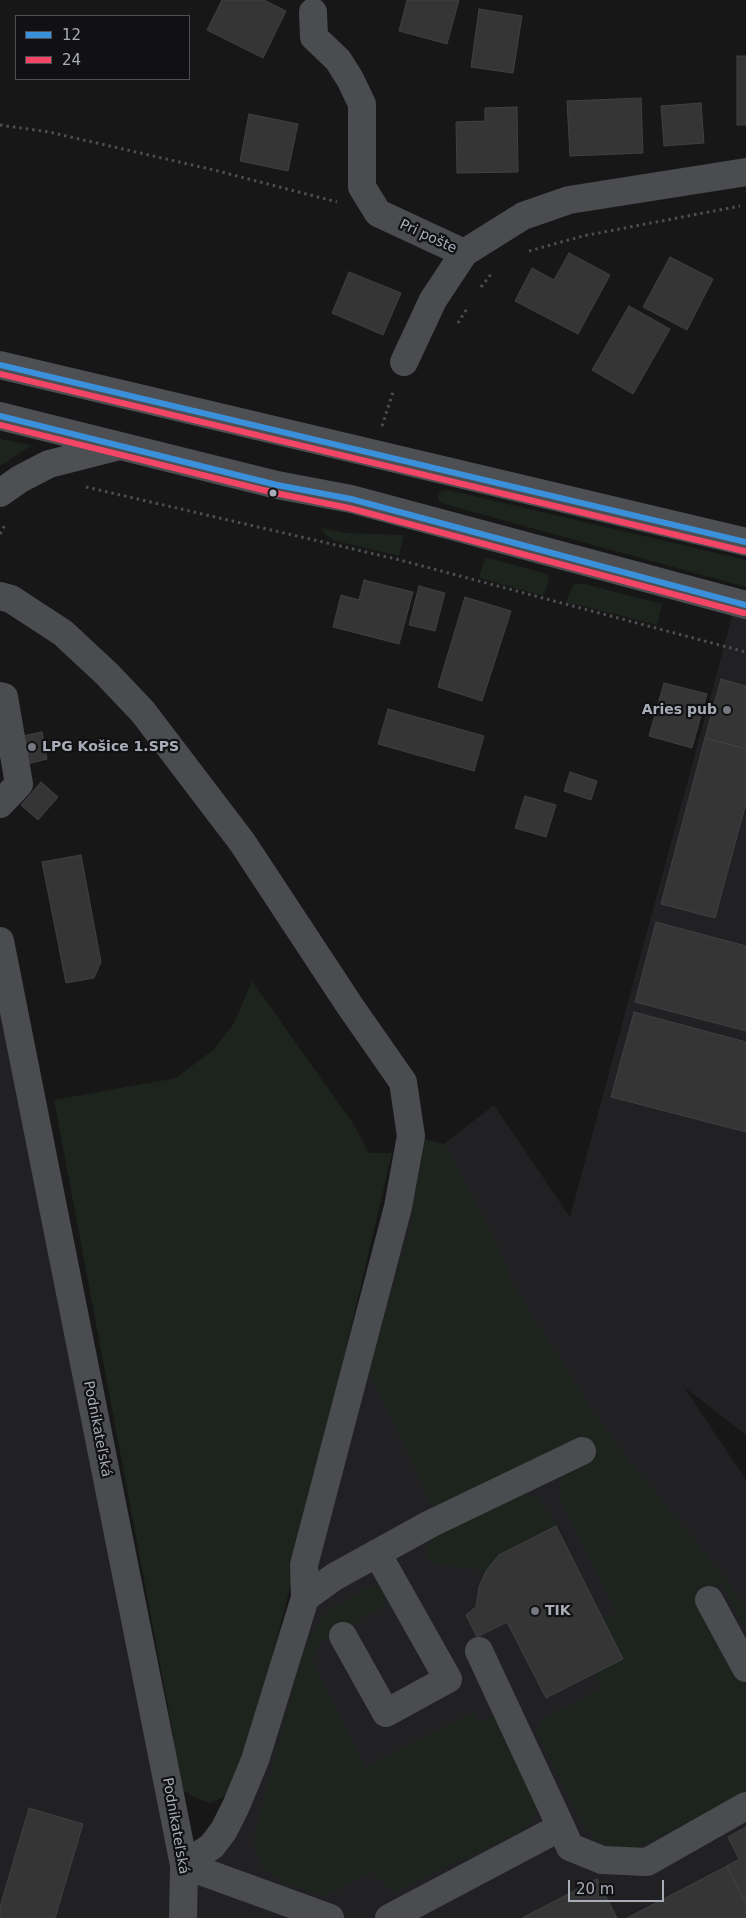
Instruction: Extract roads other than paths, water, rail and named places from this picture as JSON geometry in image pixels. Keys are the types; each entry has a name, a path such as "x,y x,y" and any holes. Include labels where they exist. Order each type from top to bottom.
{"main road":[{"path":"0,365 746,542"},
{"path":"0,416 277,484 350,499 746,605"},
{"path":"0,493 20,479 49,464 122,446"}],"street":[{"name":"Pri pošte","path":"313,12 314,37 338,60 362,104 362,187 378,213 464,254 523,216 569,200 746,172"},
{"path":"404,362 433,300 464,254"},
{"path":"0,596 10,599 63,633 107,674 143,712 242,842 350,1006 403,1082 411,1136 398,1207 304,1564 305,1598 255,1760 224,1830 212,1846 184,1865"},
{"path":"0,696 4,697 19,784 0,804"},
{"name":"Podnikateľská","path":"0,941 184,1865 183,1918"},
{"path":"305,1598 334,1577 430,1524 582,1451"},
{"path":"343,1636 386,1713 448,1679 377,1553"},
{"path":"709,1600 746,1668"},
{"path":"479,1652 570,1847 602,1860 646,1862 746,1806"},
{"path":"390,1918 560,1827"},
{"path":"184,1865 330,1918"}],"place":[{"name":"Aries pub","path":"727,710"},
{"name":"LPG Košice 1.SPS","path":"32,747"},
{"name":"TIK","path":"535,1611"}]}
